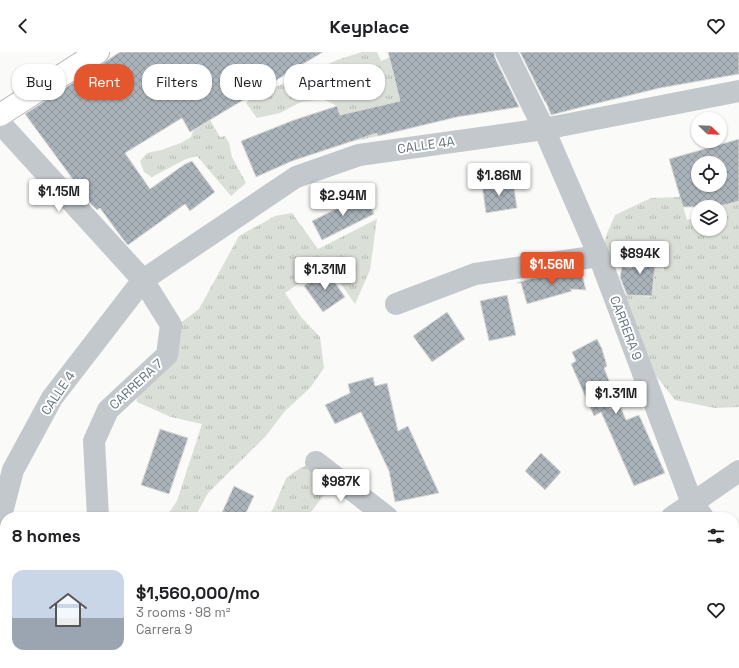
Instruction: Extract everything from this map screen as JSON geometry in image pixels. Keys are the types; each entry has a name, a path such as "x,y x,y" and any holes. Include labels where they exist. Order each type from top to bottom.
{"main road":[{"path":"0,115 98,52"}],"street":[{"name":"CARRERA 9","path":"506,52 544,129 599,256 697,510"},
{"name":"CALLE 4A","path":"143,280 296,177 358,155 544,129 739,91"},
{"name":"CARRERA 7","path":"0,123 143,280 171,325 167,355 108,410 94,441 98,512"},
{"path":"396,304 475,274 599,256"},
{"name":"CALLE 4","path":"2,512 13,470 52,398 143,280"},
{"path":"316,462 381,512"},
{"path":"697,510 739,471"}],"green space":[{"path":"362,52 377,52 381,61 389,58 400,101 371,108 378,136 349,142 337,106 325,100 385,100 385,64 328,64"},
{"path":"284,83 284,100 316,100 301,102 280,113 257,118 246,103 249,100 276,100 276,87"},
{"path":"207,115 220,137 225,136 229,143 232,157 246,183 231,196 197,156 186,159 152,177 144,172 140,161 147,153 181,143 191,137 194,129"},
{"path":"680,197 687,220 691,219 691,236 727,236 727,204 739,201 739,407 715,408 675,400 653,372 619,294 652,297 654,270 664,271 665,255 633,252 617,257 602,257 606,236 615,215 651,198"},
{"path":"292,213 318,249 377,219 370,270 355,304 327,264 285,293 301,317 320,337 324,368 310,388 285,411 265,437 208,493 198,512 169,512 177,501 202,424 171,417 137,402 135,380 175,327 199,309 239,236 275,216"},
{"path":"311,464 322,473 328,490 311,512 271,512 286,478 300,468"}],"building":[{"path":"120,52 323,52 303,64 284,64 284,75 276,80 276,64 220,64 220,100 243,100 190,132 182,118 125,153 150,189 185,164 192,161 215,192 190,211 185,204 128,245 100,208 97,210 91,204 25,114 46,100 66,100 66,87 74,82 74,100 134,100 134,64 102,64"},
{"path":"388,52 494,52 495,58 519,107 457,117 378,136 377,133 292,161 256,177 241,141 294,120 337,106 340,115 400,101"},
{"path":"520,52 739,52 739,74 660,88 551,115 546,102"},
{"path":"739,139 739,201 727,204 727,200 691,200 691,207 683,207 669,159 708,148 727,148 727,142"},
{"path":"513,181 517,208 486,213 482,185"},
{"path":"365,194 374,214 322,240 312,221"},
{"path":"633,252 656,254 652,296 627,295 620,277 622,267 632,268"},
{"path":"326,270 345,297 323,312 304,286"},
{"path":"581,271 586,290 570,289 572,291 527,304 521,283 517,283 530,279"},
{"path":"507,295 516,335 489,341 480,301"},
{"path":"447,312 465,339 432,362 413,336"},
{"path":"597,339 602,349 607,366 604,368 618,405 609,409 621,408 626,420 639,415 665,473 634,486 601,412 594,416 571,364 576,361 572,352"},
{"path":"373,377 375,386 387,383 398,431 408,426 439,493 395,502 389,471 361,412 335,424 325,405 350,393 348,384"},
{"path":"160,429 188,438 169,494 141,485"},
{"path":"541,453 561,472 545,490 525,471"},
{"path":"234,486 254,496 246,512 222,512"}]}
